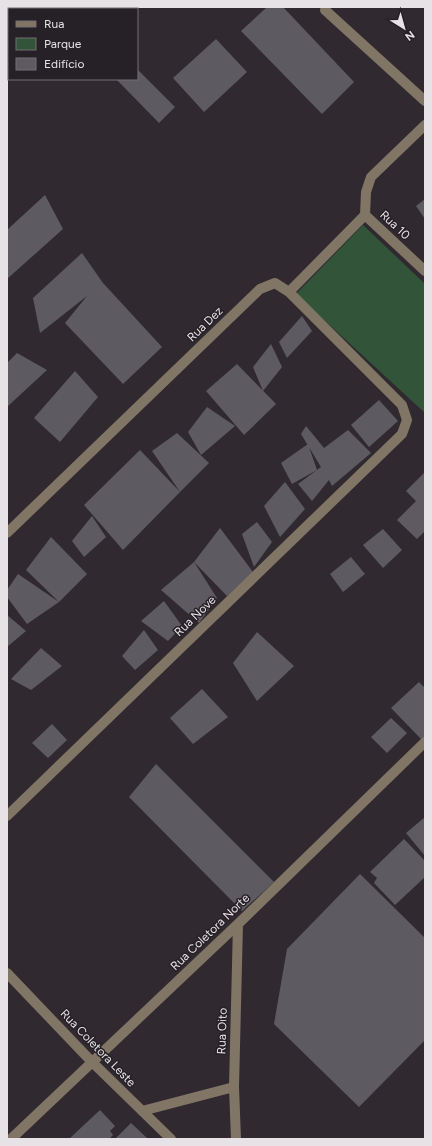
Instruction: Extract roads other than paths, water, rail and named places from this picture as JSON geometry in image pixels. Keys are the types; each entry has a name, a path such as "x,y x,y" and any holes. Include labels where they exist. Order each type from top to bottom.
{"street":[{"path":"325,10 425,101"},
{"path":"290,292 365,215 366,192 372,177 425,125"},
{"name":"Rua 10","path":"365,215 425,271"},
{"name":"Rua Dez","path":"7,533 260,289 275,283 290,292 402,405 407,420 402,434"},
{"name":"Rua Nove","path":"7,816 402,434"},
{"name":"Rua Coletora Norte","path":"11,1139 238,924 425,742"},
{"name":"Rua Oito","path":"236,1139 234,1087 238,924"},
{"name":"Rua Coletora Leste","path":"7,973 92,1062 171,1139"},
{"path":"142,1111 234,1087"}]}
